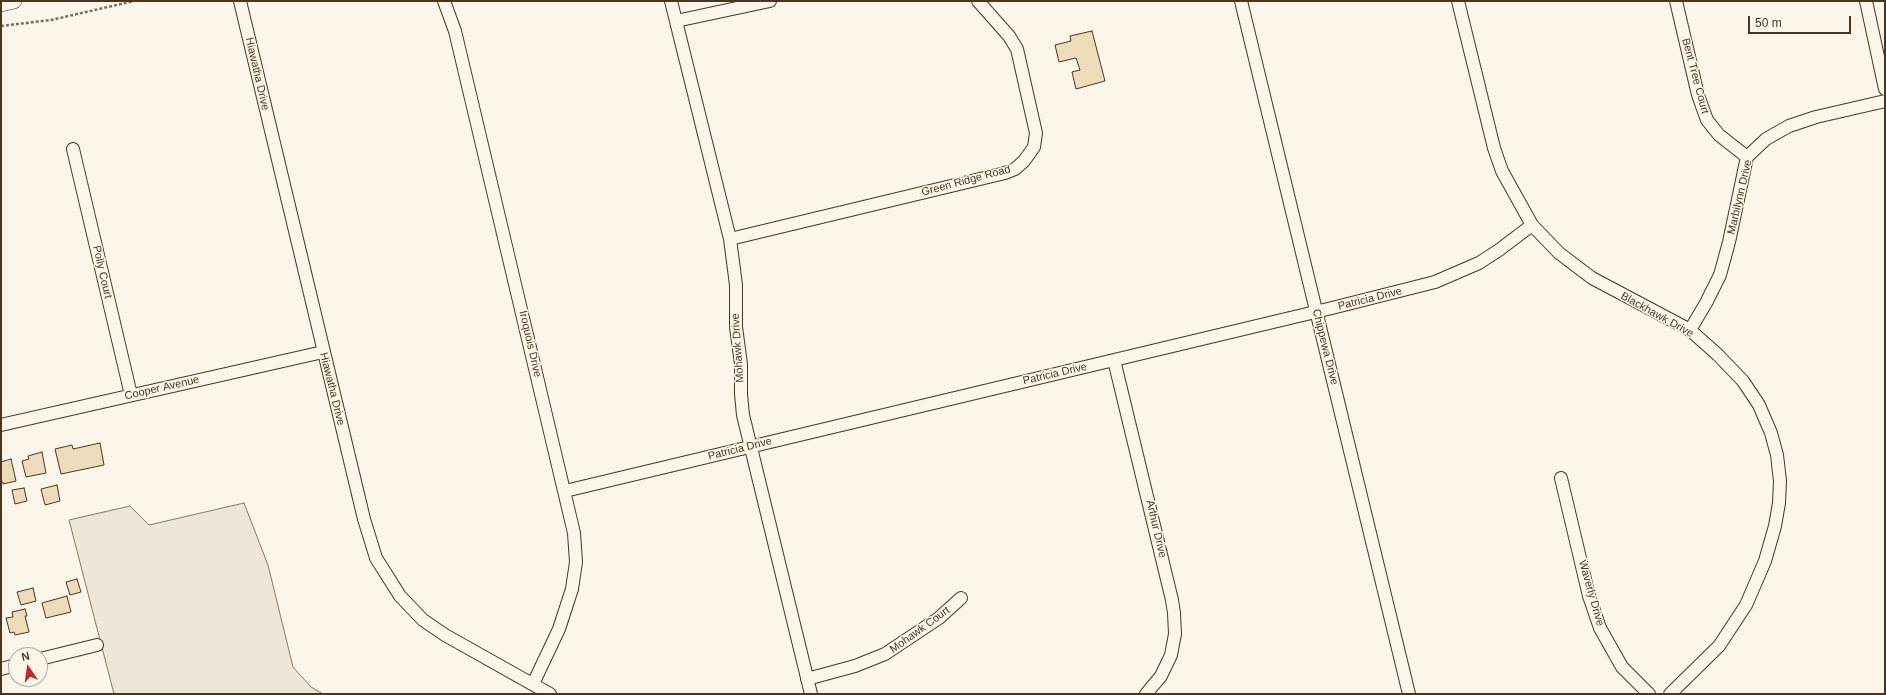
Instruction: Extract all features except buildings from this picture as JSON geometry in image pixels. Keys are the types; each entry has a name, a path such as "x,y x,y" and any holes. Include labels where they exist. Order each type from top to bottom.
{"street":[{"path":"1,4 14,1"},
{"name":"Hiawatha Drive","path":"240,1 323,352 369,539 376,558 390,583 408,605 437,630 550,694"},
{"name":"Iroquois Drive","path":"444,1 456,31 574,533 576,562 574,582 559,629 532,684"},
{"name":"Mohawk Drive","path":"671,1 730,239 736,285 736,327 741,364 741,394 750,447 811,694"},
{"path":"676,21 770,1"},
{"name":"Green Ridge Road","path":"730,239 1005,173 1024,161 1034,147 1036,133 1017,49 1010,36 978,1"},
{"name":"Chippewa Drive","path":"1241,1 1409,694"},
{"name":"Blackhawk Drive","path":"1458,1 1494,148 1502,172 1532,225 1559,253 1592,278 1690,330 1718,355 1743,381 1759,405 1771,433 1777,455 1780,481 1779,503 1775,526 1765,562 1746,605 1719,646 1670,694"},
{"name":"Bent Tree Court","path":"1676,1 1698,95 1707,120 1719,135 1747,157"},
{"path":"1866,1 1885,89"},
{"name":"Marbilynn Drive","path":"1690,330 1706,303 1720,274 1729,242 1747,157 1766,139 1789,126 1816,117 1885,101"},
{"name":"Polly Court","path":"73,148 132,395"},
{"name":"Patricia Drive","path":"565,491 1316,312 1435,282 1479,263 1532,225"},
{"name":"Cooper Avenue","path":"1,425 323,352"},
{"name":"Arthur Drive","path":"1114,360 1171,592 1174,613 1174,634 1170,655 1161,676 1146,694"},
{"name":"Waverly Drive","path":"1561,478 1589,596 1600,628 1622,667 1649,694"},
{"name":"Mohawk Court","path":"807,678 855,666 885,654 928,627 961,598"},
{"path":"48,657 97,645"}],"path":[{"path":"1,26 51,20 134,1"}],"shaded area":[{"path":"244,503 268,565 293,667 311,687 323,694 114,694 69,520 130,506 149,525"}]}
